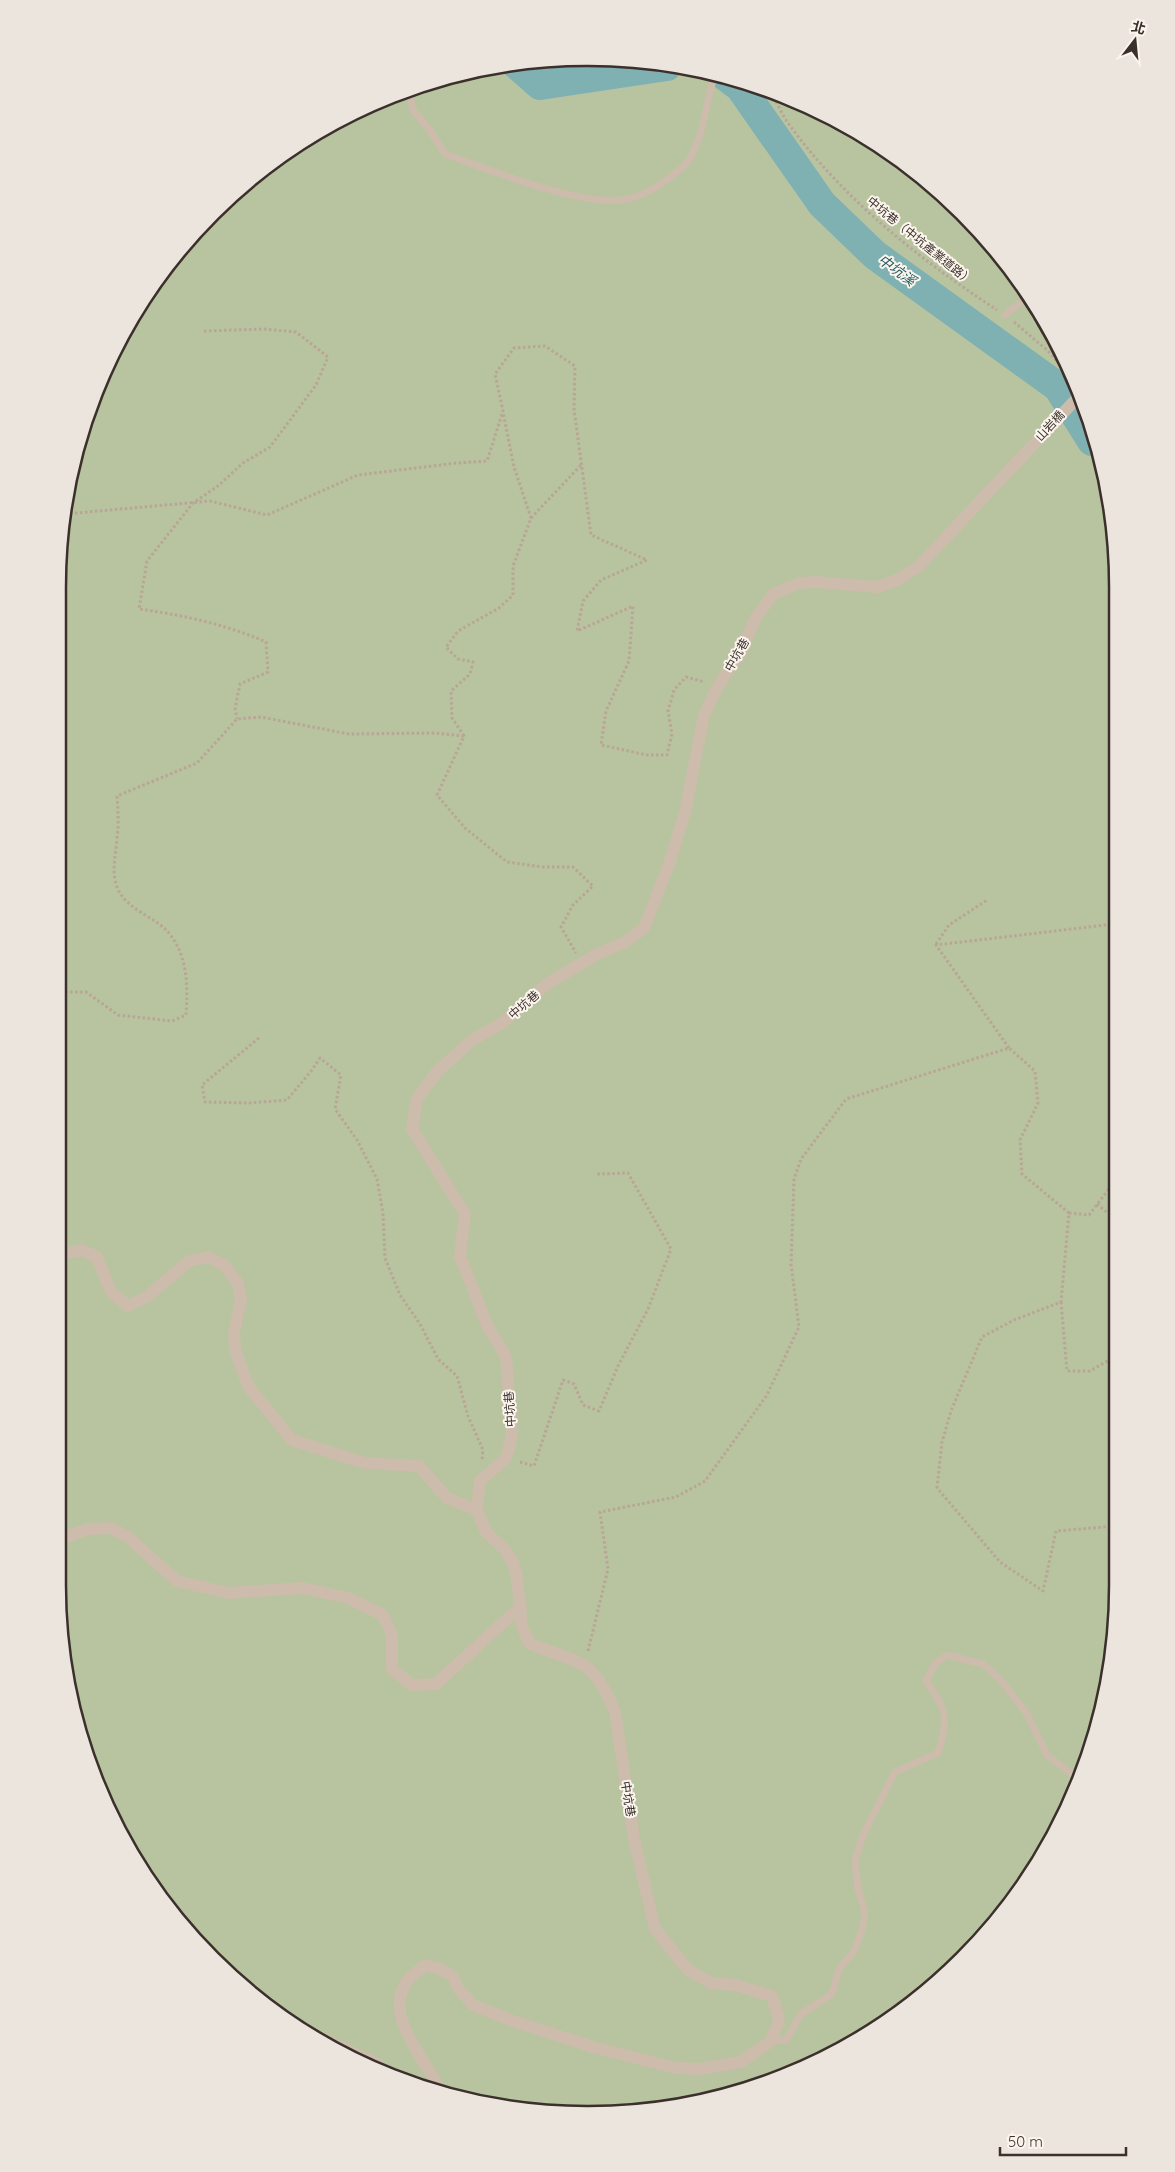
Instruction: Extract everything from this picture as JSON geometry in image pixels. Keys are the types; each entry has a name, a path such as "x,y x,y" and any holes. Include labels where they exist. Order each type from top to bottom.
{"street":[{"name":"山岩橋","path":"1021,458 1074,401"},
{"name":"中坑巷","path":"506,1458 512,1435 506,1357 487,1326 460,1256 465,1214 421,1146 412,1128 417,1099 436,1073 472,1040 502,1023 547,984 625,942 644,928 669,864 685,812 704,715 718,686 741,652 756,619 773,594 799,583 816,582 878,587 897,580 918,568 1021,458"},
{"path":"66,1253 82,1250 97,1257 111,1292 128,1306 148,1296 189,1261 208,1256 224,1265 238,1283 241,1301 234,1331 235,1349 248,1386 292,1440 365,1464 419,1466 447,1498 477,1510"},
{"path":"506,1458 480,1481 477,1510 486,1532 504,1549 513,1562 521,1606 522,1626 530,1644 585,1664"},
{"path":"66,1537 88,1529 111,1528 128,1537 177,1581 228,1593 303,1588 348,1598 384,1615 392,1636 392,1669 412,1685 436,1684 521,1606"},
{"name":"中坑巷","path":"585,1664 598,1677 615,1712 634,1839 655,1929 688,1970 711,1983 735,1985 772,1996 779,2020 771,2041"},
{"path":"435,2083 406,2034 400,2014 402,1990 412,1974 426,1965 442,1970 453,1977 458,1988 473,2006 512,2021 584,2044 676,2068 699,2068 741,2062 771,2041"}],"lane":[{"path":"411,98 413,110 431,132 445,154 518,179 591,200 627,199 660,186 688,162 699,139 713,82"},
{"path":"1005,315 1023,301"},
{"path":"771,2041 786,2040 801,2014 832,1994 839,1969 854,1952 862,1930 865,1913 858,1888 855,1860 864,1834 895,1772 938,1753 946,1728 942,1703 926,1681 935,1664 948,1655 983,1664 1000,1679 1027,1714 1047,1755 1072,1775"}],"path":[{"name":"中坑巷（中坑產業道路）","path":"776,102 787,122 851,196 956,283 1005,315 1048,351 1057,361"},
{"path":"204,331 264,330 296,332 328,356 316,386 270,447 243,463 218,486 193,503 147,561 139,609 170,613 218,624 266,642 268,672 240,684 235,708 237,719"},
{"path":"531,518 514,467 495,374 514,348 545,346 575,366 574,409 592,534 647,560 601,580 583,601 577,630 633,606 629,660 606,711 602,745 647,755 667,754 672,734 668,710 674,690 686,677 718,686"},
{"path":"72,513 210,501 267,514 358,475 487,461 503,411"},
{"path":"464,736 452,718 451,691 470,674 474,662 458,659 446,647 458,631 499,608 513,595 513,566 531,518 581,465"},
{"path":"66,992 86,992 118,1015 172,1021 186,1016 187,991 183,956 168,931 138,912 118,889 113,869 118,837 116,796 197,763 237,719 261,717 349,734 435,733 464,736"},
{"path":"464,736 436,795 465,828 507,862 543,868 573,867 592,886 573,905 561,927 582,964"},
{"path":"936,944 949,925 988,900"},
{"path":"936,944 1109,925"},
{"path":"936,944 1009,1048 1036,1071 1038,1103 1020,1140 1022,1174 1069,1213 1089,1215 1109,1189"},
{"path":"259,1038 202,1085 205,1102 249,1103 287,1100 320,1058 341,1075 335,1109 357,1140 377,1179 383,1213 385,1258 400,1295 420,1324 438,1359 457,1376 468,1416 483,1450 480,1481"},
{"path":"585,1664 608,1568 600,1512 676,1497 705,1481 767,1395 799,1327 791,1264 794,1179 802,1159 846,1099 1009,1048"},
{"path":"506,1458 534,1466 563,1380 574,1384 582,1405 599,1411 618,1366 648,1309 671,1248 628,1173 596,1174"},
{"path":"1097,1204 1109,1215"},
{"path":"1069,1213 1061,1302 1066,1371 1090,1371 1109,1360"},
{"path":"1061,1302 1014,1320 982,1337 950,1411 942,1442 937,1488 1000,1562 1043,1591 1056,1531 1109,1527"}],"green space":[{"path":"553,67 622,67 689,76 722,84 787,106 818,120 877,154 905,174 956,219 1001,270 1039,327 1069,388 1091,453 1104,519 1108,553 1109,588 1108,1619 1099,1686 1091,1719 1069,1784 1055,1815 1021,1874 1001,1902 956,1953 905,1998 848,2036 818,2052 755,2078 722,2088 656,2101 622,2105 553,2105 486,2096 420,2078 388,2066 327,2036 270,1998 219,1953 196,1928 154,1874 120,1815 106,1784 94,1752 76,1686 67,1619 67,553 76,486 84,453 106,388 120,357 154,298 174,270 219,219 244,196 270,174 327,136 388,106 420,94 486,76 519,71"}],"waterway":[{"name":"中坑溪","path":"523,70 540,85 643,70"},
{"name":"中坑溪","path":"742,90 822,204 875,255 1058,387 1083,427"}]}
